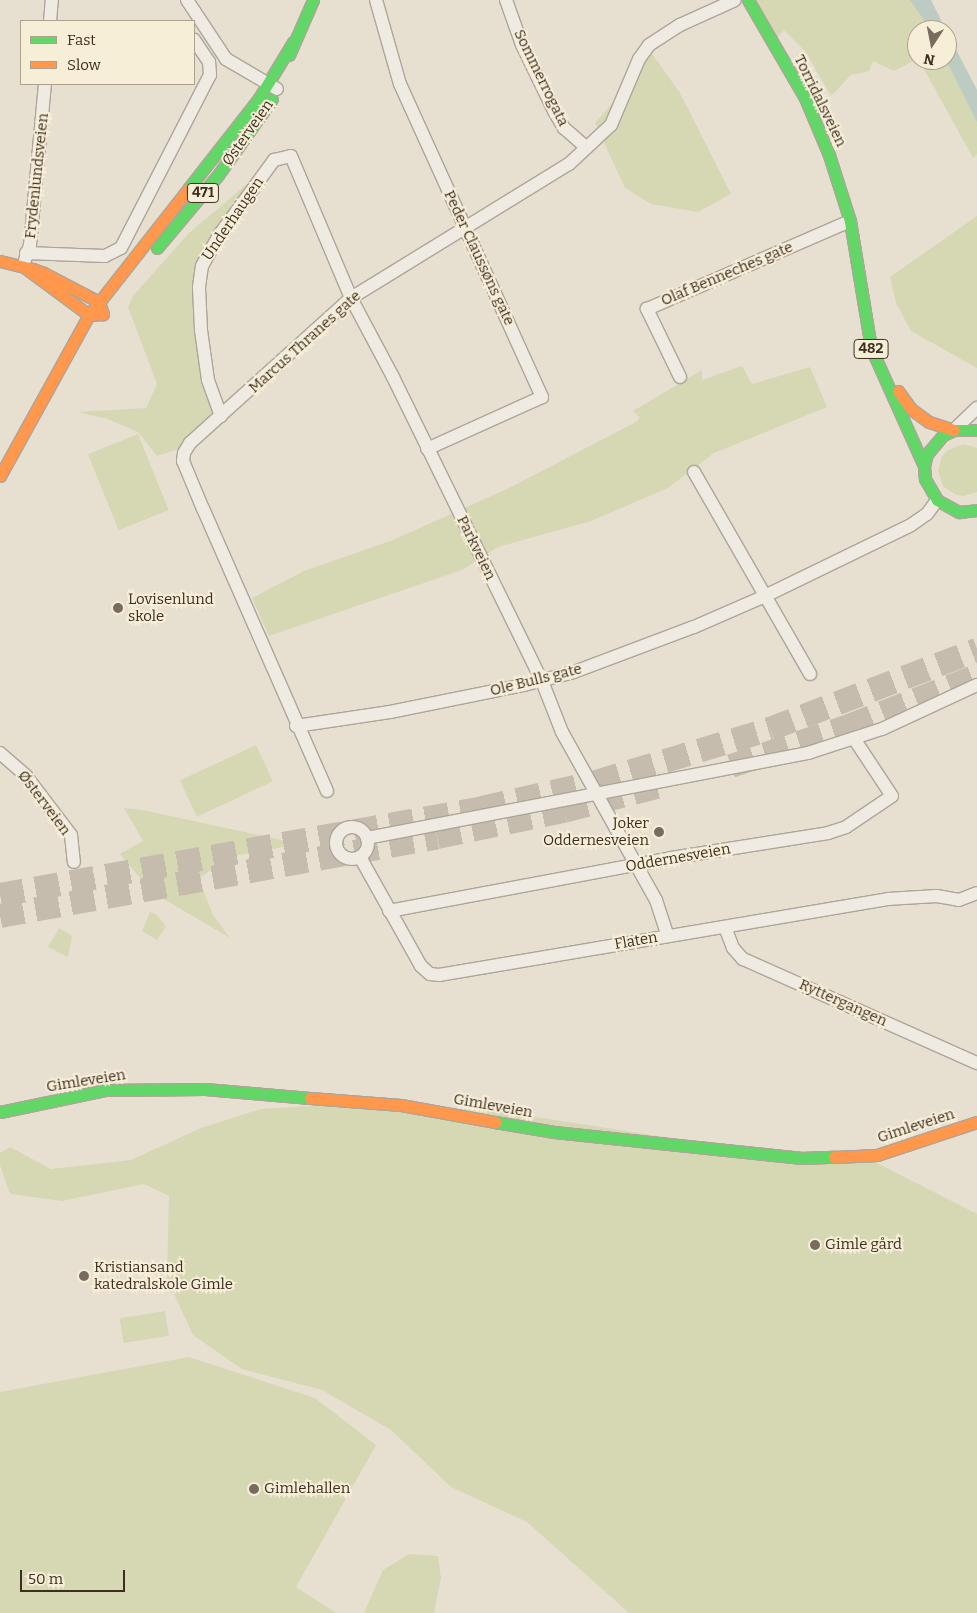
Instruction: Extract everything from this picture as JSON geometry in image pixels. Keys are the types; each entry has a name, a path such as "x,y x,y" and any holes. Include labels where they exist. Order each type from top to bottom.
{"main road":[{"name":"Østerveien","path":"88,320 103,314 218,175 272,86 313,0"},
{"name":"Torridalsveien","path":"748,0 805,98 837,175 850,221 863,254 876,333 889,373 911,409 938,426 954,430"},
{"name":"Østerveien","path":"0,476 36,408 99,302 272,86"},
{"name":"Torridalsveien","path":"850,221 873,353 924,466"},
{"path":"0,260 44,273 99,302 103,314"},
{"path":"24,267 88,320"},
{"path":"924,466 934,444 954,430"},
{"name":"482","path":"954,430 977,430"},
{"name":"482","path":"924,466 927,485 937,500"},
{"path":"937,500 977,523"},
{"path":"959,512 977,510"},
{"name":"Gimleveien","path":"0,1112 105,1090 205,1089 401,1105 563,1133 800,1158 876,1155 921,1143 977,1122"}],"street":[{"path":"50,20 52,0"},
{"path":"187,0 226,59 272,86"},
{"name":"Peder Claussøns gate","path":"376,0 393,65 542,397 427,449"},
{"name":"Sommerrogata","path":"506,0 522,45 554,110 564,128 587,148"},
{"name":"Marcus Thranes gate","path":"327,791 296,726 183,461 190,443 351,298 551,177 587,148 611,125 639,60 649,45 680,25 735,0"},
{"path":"26,253 105,256 121,248 210,75 209,62 195,41"},
{"name":"Frydenlundsveien","path":"24,267 26,253 30,245 45,85"},
{"name":"Parkveien","path":"291,156 351,298 542,681 562,732 634,864 656,900 668,936"},
{"name":"Underhaugen","path":"220,416 208,380 201,330 199,287 202,266 215,242 274,160 291,156"},
{"name":"Olaf Benneches gate","path":"680,377 646,309 850,221"},
{"path":"954,430 977,408"},
{"path":"694,472 810,674"},
{"name":"Ole Bulls gate","path":"296,726 364,717 542,681 645,646 766,596 911,525 937,500"},
{"path":"367,838 800,754 856,740 977,685"},
{"name":"Oddernesveien","path":"389,911 634,864 772,844 846,827 892,796 856,740"},
{"name":"Østerveien","path":"0,753 26,776 71,835 74,862"},
{"path":"354,827 362,830 367,838 367,849 360,857 350,859 341,855 335,843 338,834 345,828 354,827"},
{"name":"Flaten","path":"360,857 421,966 430,974 439,975 888,899 937,896 959,900 977,893"},
{"name":"Ryttergangen","path":"725,927 733,948 744,959 977,1062"}],"green space":[{"path":"749,0 911,0 924,20 907,20 907,64 894,71 873,61 869,71 851,75 831,96 805,51 784,30 776,39"},
{"path":"650,51 680,93 731,194 698,212 651,204 625,188 595,123 625,89"},
{"path":"925,70 952,70 977,120 977,155 973,158"},
{"path":"247,184 245,193 202,266 199,309 221,416 184,447 157,456 138,432 105,418 77,412 146,408 157,384 128,307 133,296 189,233"},
{"path":"977,216 977,368 911,331 896,303 890,277"},
{"path":"742,366 752,384 810,367 827,407 714,453 668,488 591,521 498,547 462,570 269,636 252,598 304,571 393,540 509,488 634,423 640,418 633,411 702,370 702,380"},
{"path":"138,434 169,510 119,530 88,454"},
{"path":"964,444 977,448 977,492 964,496 956,495 943,486 938,471 942,456 948,450"},
{"path":"256,745 273,781 197,817 180,780"},
{"path":"124,808 143,810 300,844 228,857 199,879 213,915 230,938 152,892 120,854 143,841"},
{"path":"150,912 156,914 166,926 157,940 142,931"},
{"path":"59,928 72,936 68,957 48,947"},
{"path":"358,1103 497,1111 691,1141 867,1158 977,1214 977,1613 629,1613 527,1522 451,1487 391,1430 322,1390 242,1369 193,1335 167,1279 169,1196 144,1184 62,1201 10,1194 0,1165 0,1153 10,1147 51,1169 131,1160 201,1128 261,1109"},
{"path":"165,1311 169,1336 123,1343 120,1318"},
{"path":"189,1357 315,1398 376,1445 296,1587 336,1613 0,1613 0,1392"},
{"path":"409,1554 438,1556 441,1578 434,1613 364,1613 383,1570"}],"shaded area":[{"path":"910,0 931,0 941,20 924,20"},
{"path":"957,51 977,90 977,122 951,70 957,70"}],"tunnel":[{"path":"0,895 482,808 596,782 770,729 977,650"},
{"path":"731,766 849,726 977,676"},
{"path":"0,916 437,837 564,811 660,786"}],"traffic: fast":[{"path":"289,55 313,0"},
{"path":"748,0 805,98 829,155 850,221 871,348 924,466"},
{"path":"188,189 259,98 293,42"},
{"path":"157,248 218,175 272,99"},
{"path":"977,430 954,430 943,435 927,454 924,466 925,479 937,500 959,512 977,510"},
{"path":"0,1112 105,1090 205,1089 310,1098"},
{"path":"495,1122 554,1132 800,1158 834,1157"}],"traffic: slow":[{"path":"0,476 89,315 188,189"},
{"path":"0,261 35,270 44,273 99,302 103,314 89,315 24,267"},
{"path":"898,391 911,409 929,422 954,430"},
{"path":"310,1098 401,1105 495,1122"},
{"path":"834,1157 877,1155 977,1122"}],"place":[{"name":"Lovisenlund skole","path":"118,608"},
{"name":"Joker Oddernesveien","path":"659,832"},
{"name":"Gimle gård","path":"815,1245"},
{"name":"Kristiansand katedralskole Gimle","path":"84,1276"},
{"name":"Gimlehallen","path":"254,1489"}]}
